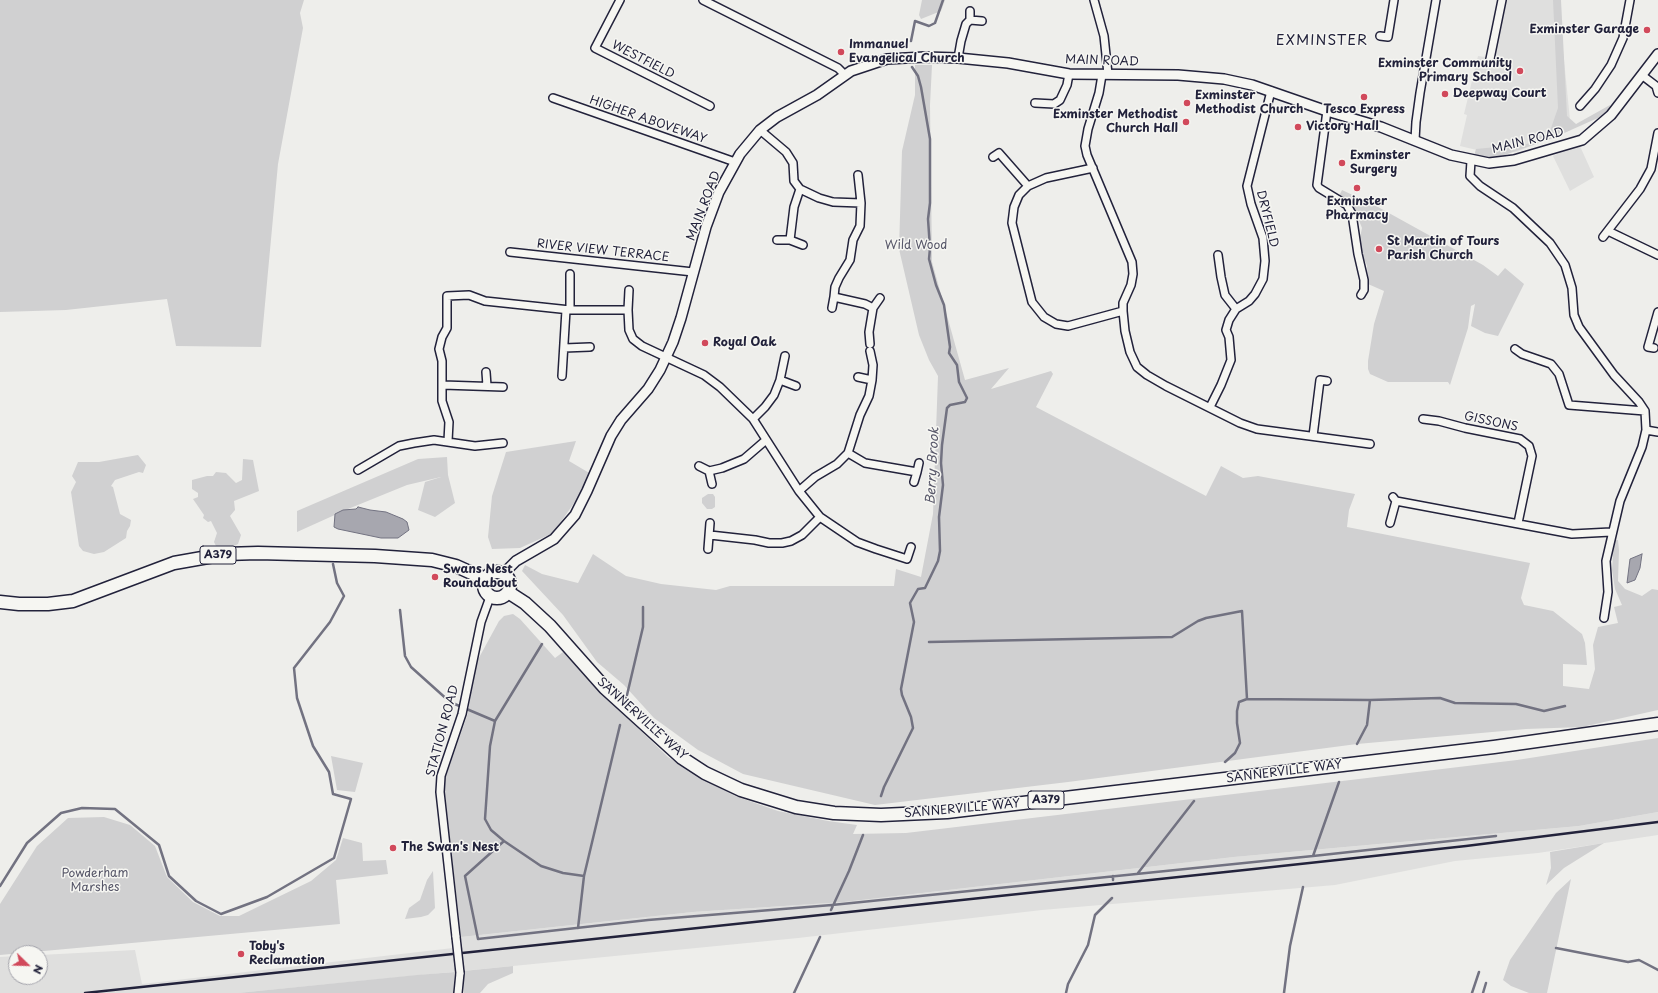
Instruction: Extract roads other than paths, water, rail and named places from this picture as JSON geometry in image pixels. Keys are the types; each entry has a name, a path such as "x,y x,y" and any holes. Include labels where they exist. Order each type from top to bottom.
{"main road":[{"name":"A379","path":"0,602 19,604 48,604 73,601 174,563 225,554 258,553 368,556 432,560 456,566 485,579"},
{"path":"496,572 505,575 510,585 508,592 498,598 490,597 485,591 485,579 492,573 496,572"},
{"name":"SANNERVILLE WAY","path":"508,592 525,604 550,626 605,688 682,758 705,773 741,790 796,807 834,813 880,815 947,812 1494,747 1658,724"}],"street":[{"name":"WESTFIELD","path":"620,0 595,48 710,106"},
{"path":"703,0 838,68 845,75"},
{"path":"1094,0 1104,36 1105,74 1086,138 1087,155 1132,262 1133,274 1131,285 1123,303 1123,311 1125,331 1130,352 1137,367 1146,376 1240,423 1257,429 1370,444"},
{"path":"1388,37 1394,0"},
{"path":"1415,140 1419,100 1436,0"},
{"path":"1490,59 1502,0"},
{"path":"1580,106 1595,89 1611,65 1623,38 1630,0"},
{"path":"958,58 964,28 970,20 970,11"},
{"path":"970,20 982,21"},
{"name":"MAIN ROAD","path":"505,575 508,569 516,561 554,540 575,515 588,491 611,436 621,420 648,389 660,370 673,342 681,318 706,227 719,192 735,162 760,130 777,117 817,96 852,71 887,59 925,57 958,58 1069,74 1195,76 1238,81 1327,111 1381,127 1451,155 1471,161 1489,163 1514,160 1582,140 1611,115 1643,76 1658,54"},
{"path":"1035,103 1054,104 1060,100 1067,85 1069,74"},
{"path":"1643,76 1656,86 1658,93"},
{"name":"DRYFIELD","path":"1210,407 1222,385 1231,360 1229,337 1226,330 1229,320 1236,309 1249,301 1255,294 1263,279 1265,261 1263,238 1251,204 1247,186 1271,91"},
{"name":"HIGHER ABOVEWAY","path":"553,98 735,162"},
{"path":"1327,111 1317,185 1319,188 1347,205 1352,214 1358,254 1364,280 1364,290 1361,295"},
{"path":"760,130 786,152 794,163 794,181 800,189 819,198 833,202 861,203"},
{"path":"1603,237 1640,189 1651,169 1658,133"},
{"path":"998,154 1028,186"},
{"path":"1471,161 1470,176 1480,186 1513,208 1550,243 1565,265 1572,288 1574,315 1579,326 1614,375 1639,402 1645,411 1646,430 1642,447 1620,501 1611,532 1606,561 1608,592 1604,618"},
{"path":"1093,168 1046,178 1028,186 1019,195 1014,207 1012,223 1032,302 1044,317 1056,324 1068,326 1123,311"},
{"path":"832,308 835,287 850,260 853,240 860,226 861,203 858,175"},
{"path":"790,240 794,207 800,189"},
{"path":"1608,231 1658,255"},
{"path":"777,240 790,240 803,245"},
{"name":"RIVER VIEW TERRACE","path":"510,252 693,272"},
{"path":"1218,255 1221,277 1226,295 1236,309"},
{"path":"562,376 570,274"},
{"path":"629,290 629,330 633,339 642,346 665,358 704,375 720,387 753,419 799,491 820,517 857,542 876,549 907,559 911,547"},
{"path":"448,441 449,422 442,401 442,360 439,349 446,328 448,296 469,294 485,301 568,310 628,310"},
{"path":"834,297 865,304 873,308"},
{"path":"799,491 815,477 837,464 848,453 860,415 869,396 873,365 869,332 873,308 880,298"},
{"path":"1648,347 1658,312"},
{"path":"564,348 590,347"},
{"path":"1515,349 1522,354 1551,364 1560,374 1569,405 1645,411"},
{"path":"753,419 774,395 780,380 785,356"},
{"path":"486,372 486,386"},
{"path":"858,377 872,380"},
{"path":"780,380 796,386"},
{"path":"1313,436 1320,380"},
{"path":"443,385 503,387"},
{"name":"GISSONS","path":"1424,419 1438,425 1520,439 1530,446 1532,456 1518,523"},
{"path":"1646,430 1658,432"},
{"path":"358,470 399,446 434,440 475,446 503,443"},
{"path":"699,466 709,471 722,468 744,459 766,440"},
{"path":"848,453 865,463 917,472"},
{"path":"914,482 919,463"},
{"path":"709,471 712,484"},
{"path":"1390,523 1394,499 1572,534 1611,532"},
{"path":"710,535 769,543 782,543 791,541 802,535 820,517"},
{"path":"708,549 710,523"},
{"name":"STATION ROAD","path":"458,993 460,973 440,792 441,776 462,714 481,622 490,597"}],"waterway":[{"name":"Berry Brook","path":"911,41 915,21 929,26 935,23 943,0"},
{"name":"Berry Brook","path":"881,796 913,728 911,717 901,689 914,622 910,603 918,589 925,588 938,561 940,551 939,517 943,485 941,463 947,408 950,405 965,402 967,398 959,382 957,365 949,353 950,347 944,305 936,285 929,259 930,248 928,219 930,203 930,139 921,87 918,76 912,67"},
{"path":"0,886 27,843 61,813 82,808 115,809 159,845 169,876 196,901 221,914 267,897 334,858 351,799 333,794 329,772 313,746 297,698 294,668 330,622 344,596 337,583 333,564"},
{"path":"627,695 643,627 643,607"},
{"path":"400,610 405,656 411,667 450,702 495,721"},
{"path":"929,642 1172,637 1198,621 1206,618 1242,611 1247,699"},
{"path":"542,644 495,721 490,746 485,819 491,830 504,841 541,866 563,873 584,876"},
{"path":"1225,762 1235,753 1240,743 1237,711 1239,702 1247,699 1370,700 1440,698 1455,703 1516,704 1544,711 1565,706"},
{"path":"1357,744 1367,725 1370,700"},
{"path":"578,928 584,876 620,725"},
{"path":"1313,856 1339,782"},
{"path":"1138,873 1194,801"},
{"path":"831,910 849,871 863,835"},
{"path":"504,841 465,876 478,939 648,920 832,905 1496,836"},
{"path":"1284,993 1290,946 1303,887"},
{"path":"1066,993 1068,984 1088,945 1095,915 1112,898"},
{"path":"794,993 820,937"},
{"path":"1556,948 1628,962 1639,960 1658,970"},
{"path":"1472,993 1479,972"},
{"path":"1483,993 1486,983"}],"railway":[{"path":"85,993 1466,846 1658,822"}],"place":[{"name":"Exminster Garage","path":"1647,30"},
{"name":"Immanuel Evangelical Church","path":"841,52"},
{"name":"Exminster Community Primary School","path":"1520,71"},
{"name":"Deepway Court","path":"1445,94"},
{"name":"Tesco Express","path":"1364,97"},
{"name":"Exminster Methodist Church","path":"1187,103"},
{"name":"Exminster Methodist Church Hall","path":"1186,122"},
{"name":"Victory Hall","path":"1298,127"},
{"name":"Exminster Surgery","path":"1342,163"},
{"name":"Exminster Pharmacy","path":"1357,188"},
{"name":"St Martin of Tours Parish Church","path":"1379,249"},
{"name":"Royal Oak","path":"705,343"},
{"name":"Swans Nest Roundabout","path":"435,577"},
{"name":"The Swan's Nest","path":"393,848"},
{"name":"Toby's Reclamation","path":"241,954"}],"district":[{"name":"EXMINSTER","path":"1322,41"}],"park label":[{"name":"Wild Wood","path":"916,246"},
{"name":"Powderham Marshes","path":"95,881"}]}
